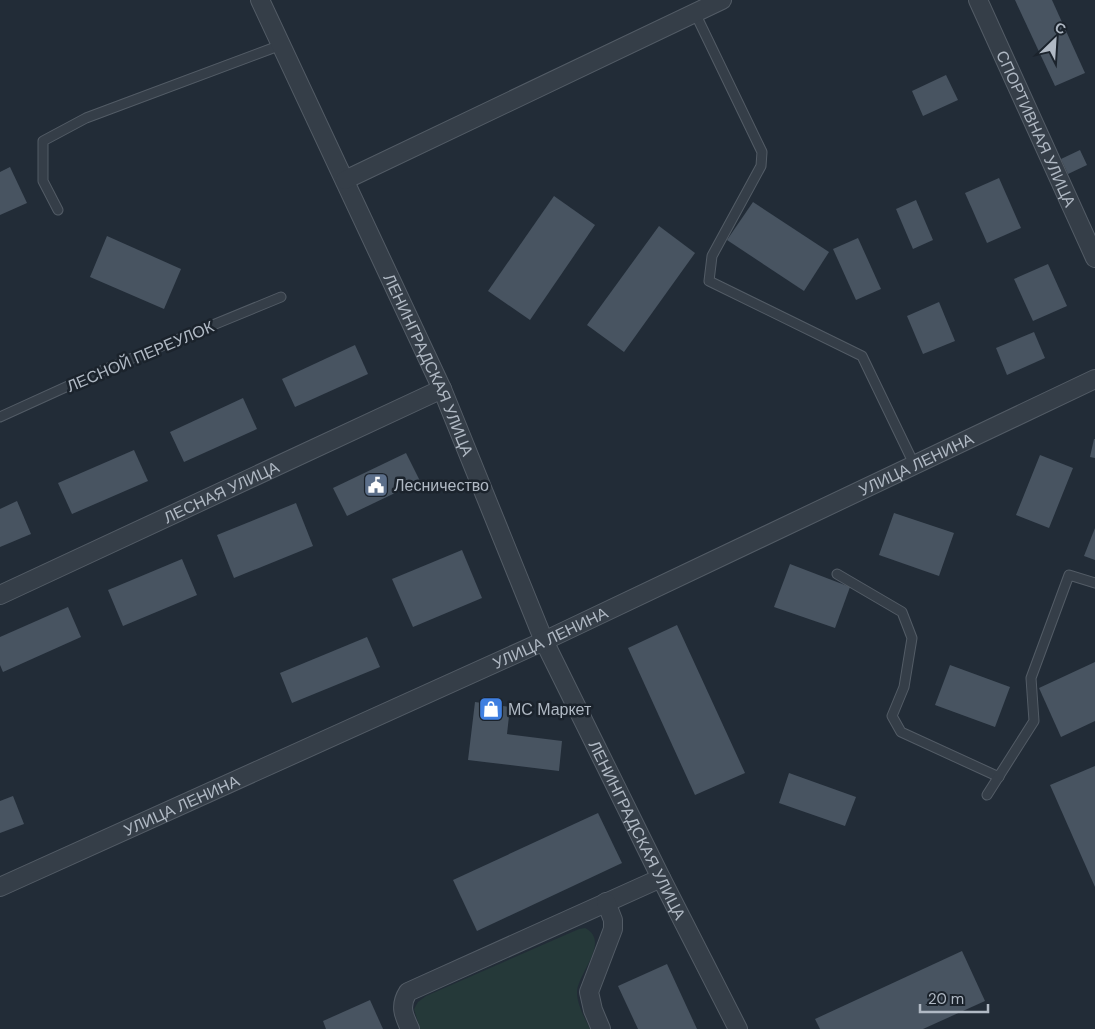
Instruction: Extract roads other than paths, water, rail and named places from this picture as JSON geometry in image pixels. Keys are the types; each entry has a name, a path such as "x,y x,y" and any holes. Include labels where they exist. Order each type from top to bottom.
{"street":[{"name":"ЛЕНИНГРАДСКАЯ УЛИЦА","path":"260,0 442,389 544,641 738,1029"},
{"path":"345,180 722,0"},
{"name":"СПОРТИВНАЯ УЛИЦА","path":"978,0 1095,258"},
{"name":"УЛИЦА ЛЕНИНА","path":"0,887 544,641 1095,379"},
{"name":"ЛЕСНАЯ УЛИЦА","path":"0,595 442,389"},
{"path":"410,1029 402,1009 404,998 408,992 661,878"},
{"path":"601,1029 592,1010 589,992 613,929 613,920 606,902"}],"lane":[{"path":"695,13 762,152 761,166 712,256 710,282 862,356 914,464"},
{"path":"58,210 43,181 43,141 86,118 281,45"},
{"name":"ЛЕСНОЙ ПЕРЕУЛОК","path":"0,417 101,371 281,297"},
{"path":"837,574 902,612 912,638 904,687 892,716 901,732 999,777"},
{"path":"987,795 1034,721 1031,678 1069,575 1095,583"}],"place":[{"name":"Лесничество","path":"376,485"},
{"name":"МС Маркет","path":"491,709"}]}
